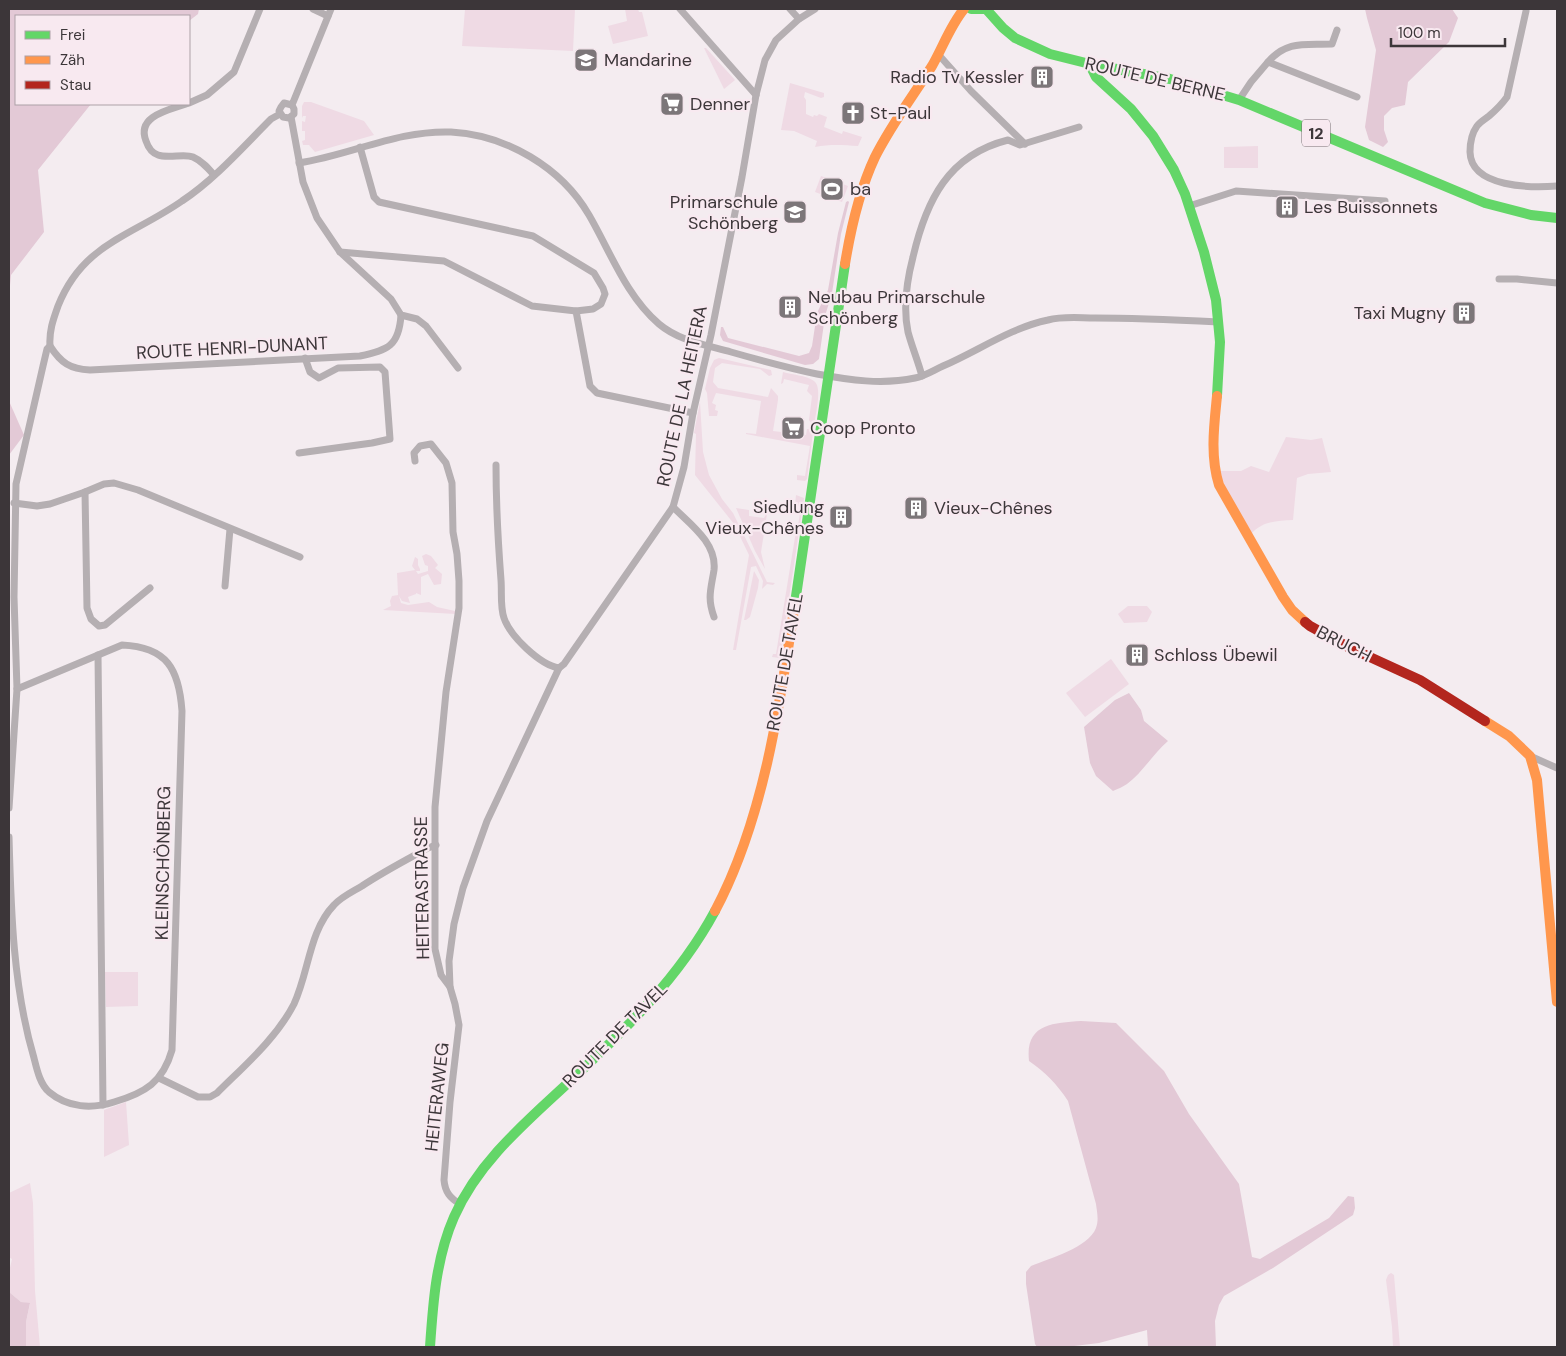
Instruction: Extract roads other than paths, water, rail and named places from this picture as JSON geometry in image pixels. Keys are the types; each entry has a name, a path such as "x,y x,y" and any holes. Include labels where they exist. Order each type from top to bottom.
{"main road":[{"name":"ROUTE DE TAVEL","path":"430,1347 434,1287 446,1237 460,1204 479,1174 503,1144 641,1014 664,988 700,938 730,882 754,809 775,720 794,613 851,228 862,188 871,166 964,9"},
{"name":"12","path":"971,9 985,9"},
{"name":"ROUTE DE BERNE","path":"985,9 1014,38 1028,46 1062,57 1170,79 1239,100 1485,203 1531,215 1557,218"},
{"name":"BRUCH","path":"1089,63 1091,71 1126,103 1154,137 1189,206 1215,292 1220,322 1220,348 1212,450 1215,474 1219,485 1283,597 1302,620 1328,637 1420,680 1437,690 1508,736 1530,756"},
{"path":"1530,756 1537,780 1557,1002"}],"street":[{"path":"190,102 207,95 220,86 234,72 260,9"},
{"path":"313,9 328,16"},
{"path":"292,105 331,9"},
{"path":"680,9 756,95"},
{"path":"790,9 799,19"},
{"name":"ROUTE DE LA HEITERA","path":"559,668 564,664 594,622 673,507 684,467 693,413 740,186 756,95 765,60 776,40 799,19 815,9"},
{"path":"1526,11 1508,97 1477,126 1470,142 1470,158 1478,171 1494,181 1516,185 1557,186"},
{"path":"1239,100 1251,82 1281,49 1288,46 1332,44 1337,30"},
{"path":"938,54 971,91 1025,144"},
{"path":"1268,62 1358,98"},
{"path":"280,114 282,105 287,103 292,105 295,111 291,117 303,182 313,208 325,231 340,252 391,299 401,315 417,319 426,326 458,368"},
{"path":"182,105 155,115 150,120 145,126 144,134 146,141 151,150 158,155 192,156 204,164 214,175"},
{"path":"9,808 17,689 14,503 16,484 29,420 47,349 50,346 50,333 65,288 84,262 103,248 182,202 214,175 271,119 280,114"},
{"path":"280,114 285,118 291,117"},
{"path":"922,376 908,331 907,292 914,250 931,201 947,176 979,152 1008,140 1020,145 1079,127"},
{"path":"299,163 395,137 424,133 454,132 492,139 532,158 561,181 581,204 622,276 646,312 670,332 708,347 780,366 828,376 878,382 916,378 1010,333 1037,322 1052,319 1118,318 1220,322"},
{"path":"340,252 444,261 532,306 576,310 593,309 601,304 604,299 603,288 594,273 533,236 379,202 374,197 360,147"},
{"path":"1189,206 1224,193 1236,191 1385,200"},
{"path":"1499,279 1557,283"},
{"path":"576,310 590,386 597,394 693,413"},
{"name":"ROUTE HENRI-DUNANT","path":"50,346 55,354 68,366 90,370 360,356 387,348 398,336 401,315"},
{"path":"299,453 390,439 385,372 380,367 338,368 319,378 310,372 305,358"},
{"name":"HEITERASTRASSE","path":"415,461 414,453 420,446 431,444 446,463 452,483 453,532 457,554 459,608 446,692 435,807 435,949 440,975 450,987"},
{"path":"496,465 496,509 504,618 514,637 547,664 559,668"},
{"path":"14,503 37,506 50,504 104,484 114,483 138,490 300,557"},
{"path":"85,492 87,608 91,619 99,626 105,625 150,588"},
{"path":"673,507 702,536 710,548 714,560 709,595 714,616"},
{"path":"226,586 230,529"},
{"name":"KLEINSCHÖNBERG","path":"9,837 12,958 27,1035 39,1077 48,1092 69,1103 86,1107 103,1105 147,1089 159,1078 168,1063 172,1050 181,693 174,672 154,651 138,646 122,645 17,689"},
{"path":"98,655 103,1105"},
{"name":"HEITERASTRASSE","path":"450,987 450,943 464,888 488,821 559,668"},
{"path":"1530,756 1557,768"},
{"path":"1537,780 1547,764"},
{"path":"159,1078 198,1097 210,1097 216,1093 259,1050 286,1017 300,988 320,926 327,913 335,904 368,882 428,848 436,846"},
{"name":"HEITERAWEG","path":"450,987 456,1004 459,1025 450,1102 444,1180 446,1191 453,1200 460,1204"}],"place":[{"name":"Mandarine","path":"586,60"},
{"name":"Radio Tv Kessler","path":"1042,77"},
{"name":"Denner","path":"672,104"},
{"name":"St-Paul","path":"853,113"},
{"name":"ba","path":"832,189"},
{"name":"Les Buissonnets","path":"1287,207"},
{"name":"Primarschule Schönberg","path":"795,212"},
{"name":"Neubau Primarschule Schönberg","path":"790,307"},
{"name":"Taxi Mugny","path":"1464,313"},
{"name":"Coop Pronto","path":"793,428"},
{"name":"Vieux-Chênes","path":"916,508"},
{"name":"Siedlung Vieux-Chênes","path":"841,517"},
{"name":"Schloss Übewil","path":"1137,655"}]}
